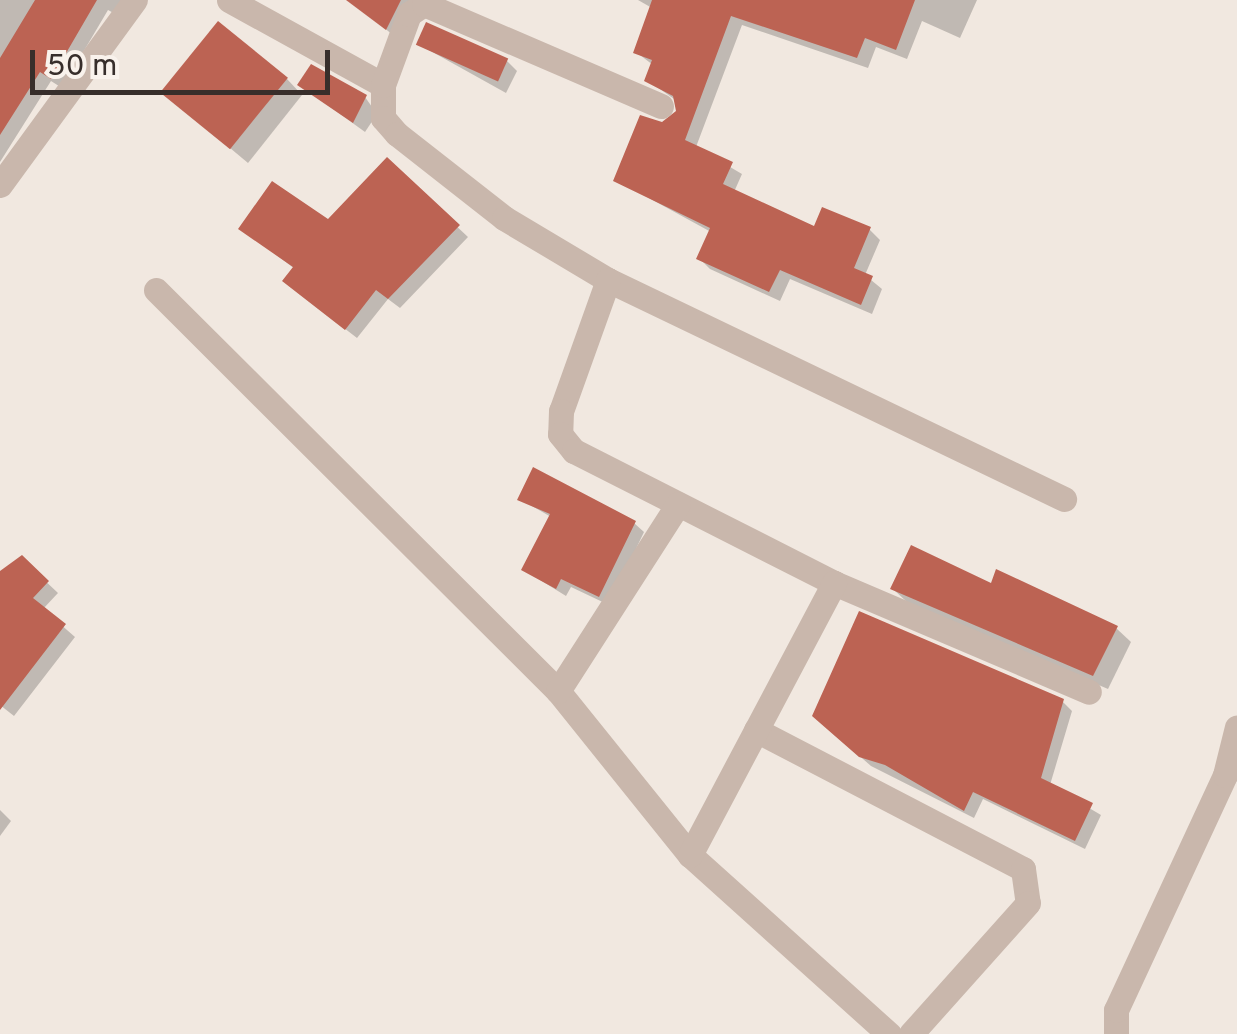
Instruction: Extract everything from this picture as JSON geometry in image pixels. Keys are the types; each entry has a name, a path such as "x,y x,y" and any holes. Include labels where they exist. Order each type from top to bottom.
{"street":[{"path":"0,184 134,0"},
{"path":"229,0 383,85"},
{"path":"661,106 424,4 409,14 383,85 383,118 397,134 504,218 608,280 1064,499"},
{"path":"608,280 562,411 560,434 574,451 834,583 1089,692"},
{"path":"156,290 558,691 690,855 889,1034"},
{"path":"558,691 678,504"},
{"path":"690,855 834,583"},
{"path":"1116,1034 1116,1010 1225,775 1237,726"},
{"path":"756,730 1015,859 1027,876 1028,903 912,1034"}],"building":[{"path":"35,0 97,0 51,79 40,72 0,135 0,58"},
{"path":"346,0 401,0 386,30"},
{"path":"652,0 915,0 896,50 865,38 857,58 731,16 685,140 733,162 723,184 814,226 822,207 871,227 854,268 873,276 861,305 780,270 769,292 696,259 710,228 613,181 640,115 662,122 676,111 673,96 644,81 652,60 633,53"},
{"path":"218,21 288,78 230,149 160,92"},
{"path":"426,22 508,59 498,81 416,45"},
{"path":"311,64 367,95 353,123 297,85"},
{"path":"387,157 460,225 388,299 376,290 345,330 282,281 293,267 238,229 272,181 328,219"},
{"path":"533,467 636,521 599,597 561,579 556,589 521,570 550,514 517,500"},
{"path":"911,545 991,583 996,569 1118,626 1093,676 890,589"},
{"path":"22,555 49,581 33,598 66,624 0,710 0,571"},
{"path":"859,611 1064,699 1041,778 1093,803 1075,841 973,792 964,811 885,765 859,757 812,716"}]}
